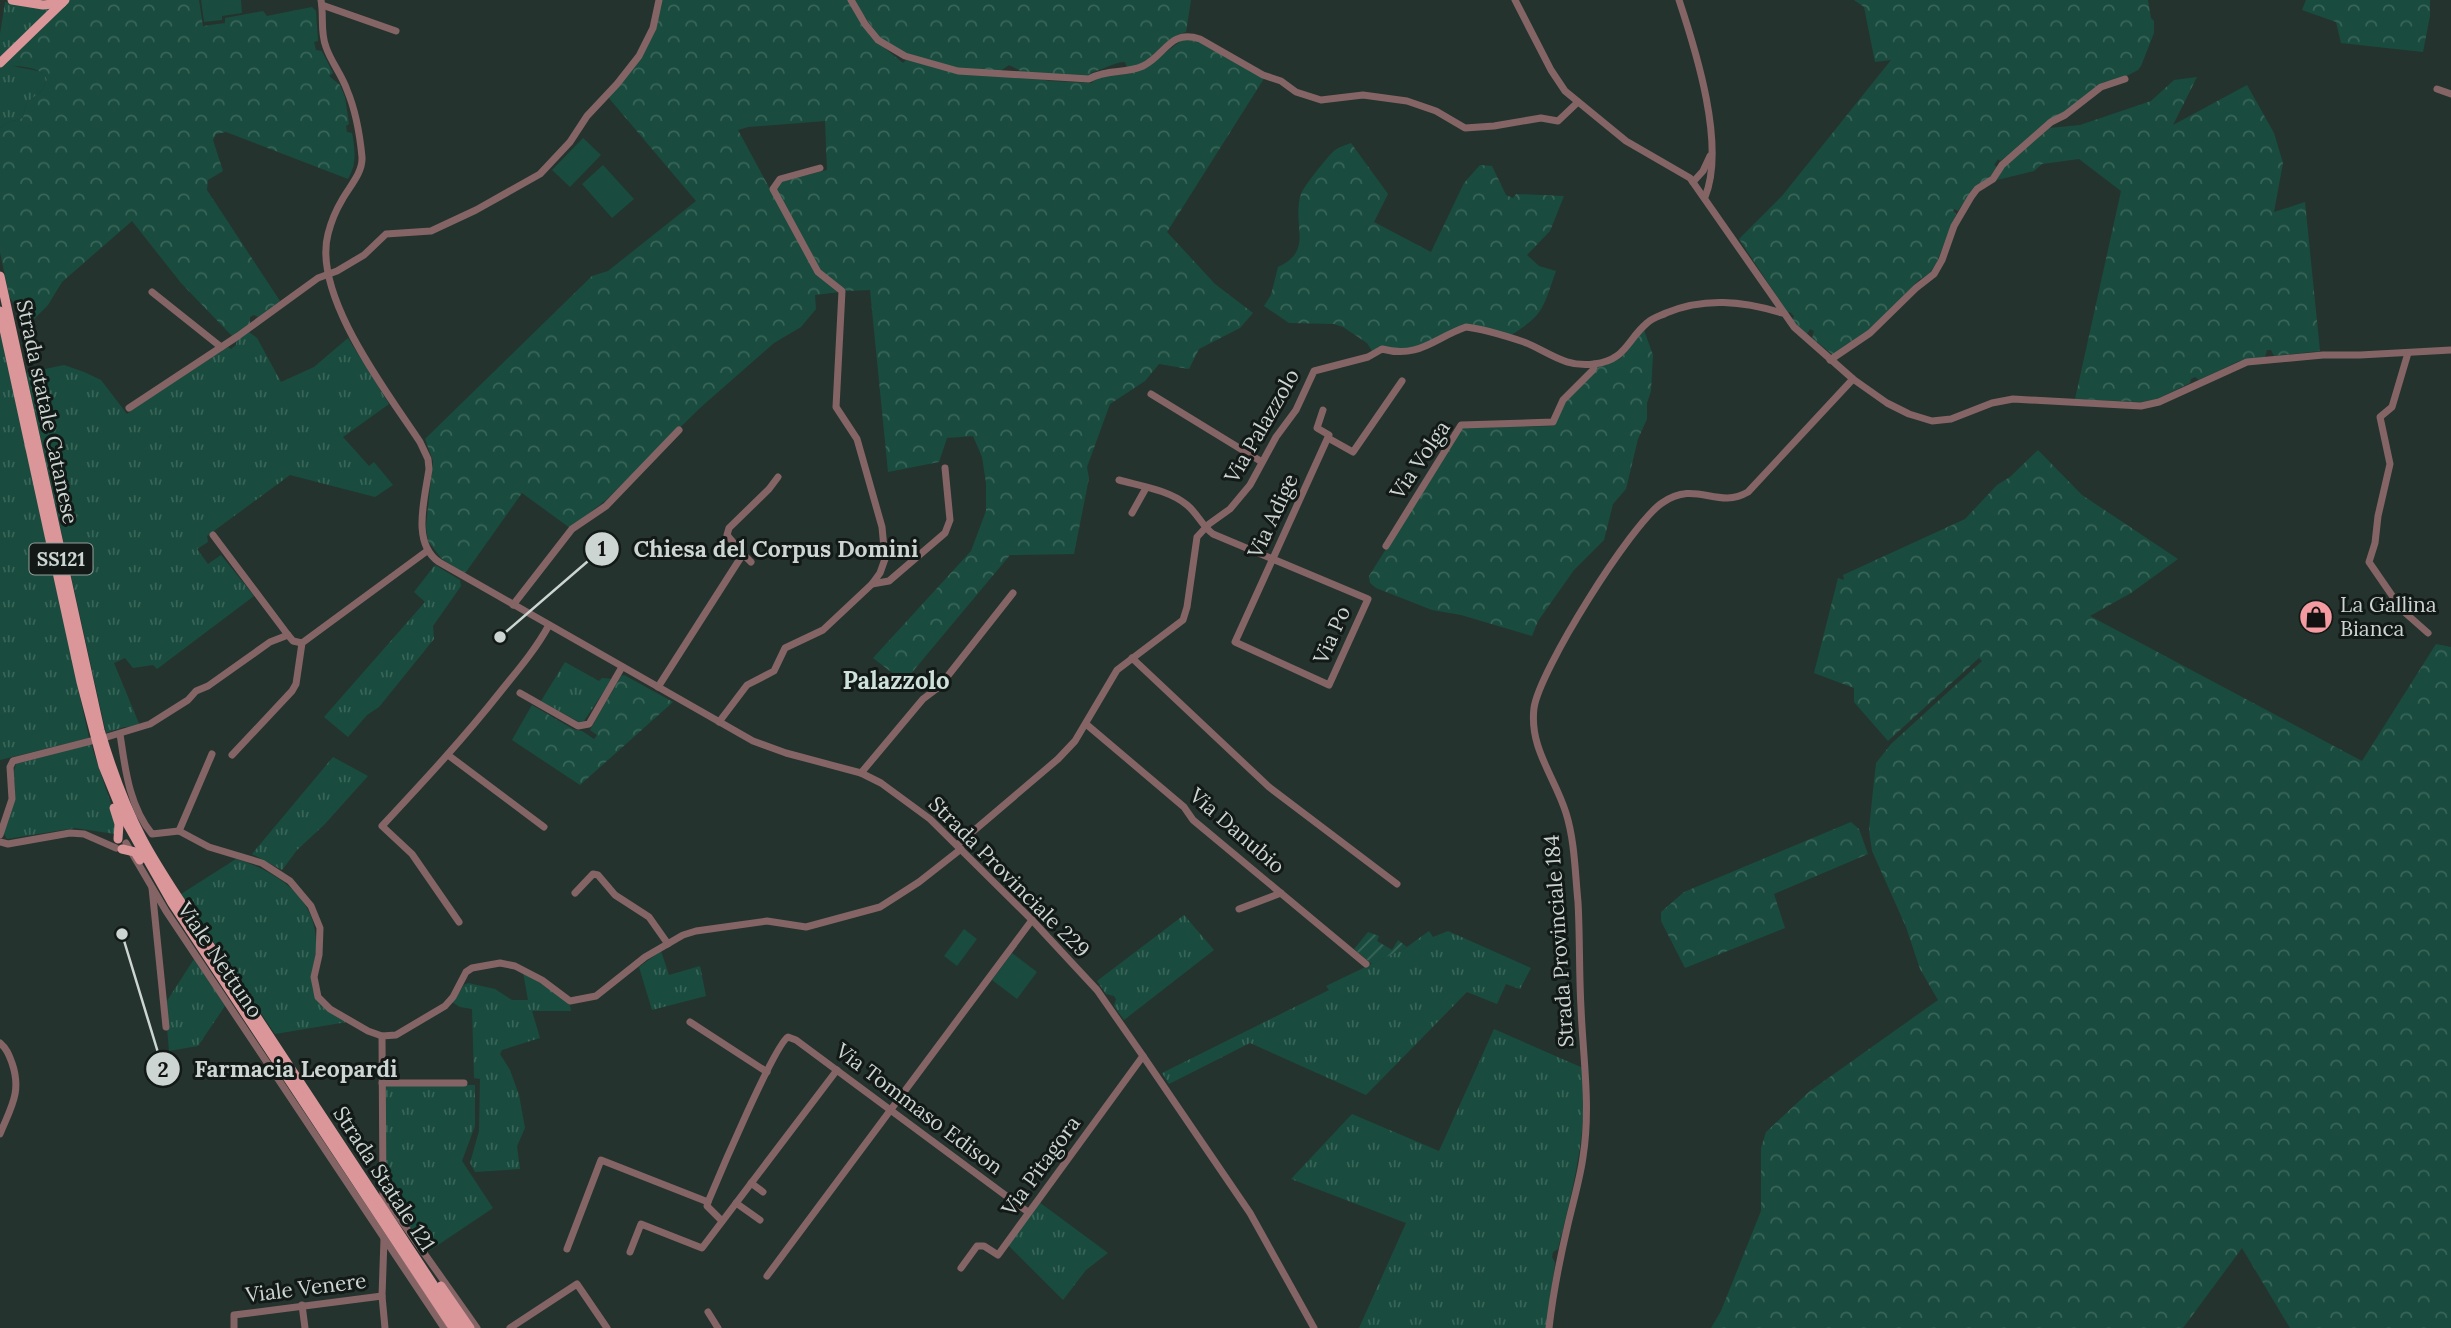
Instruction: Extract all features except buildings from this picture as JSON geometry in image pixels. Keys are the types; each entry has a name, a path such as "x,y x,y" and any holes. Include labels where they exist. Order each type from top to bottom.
{"main road":[{"path":"12,0 43,5 63,2"},
{"path":"0,63 63,2"},
{"name":"Strada statale Catanese","path":"0,276 100,730 117,783 126,845"},
{"name":"Strada statale Catanese","path":"0,312 81,682 126,845"},
{"path":"103,766 106,787 126,845"},
{"name":"Strada Statale 121","path":"126,845 172,903 453,1328"},
{"name":"Strada Statale 121","path":"126,845 178,899 462,1328"},
{"path":"418,1261 433,1274 470,1328"}],"street":[{"path":"129,408 327,274 364,255 386,234 431,230 476,210 540,174 570,142 587,116 617,85 639,56 653,28 659,0"},
{"path":"851,0 871,32 889,47 905,56 958,71 1089,79 1097,74 1144,65 1181,37 1189,35 1308,97 1321,100 1363,95 1407,101 1436,111 1465,128 1541,118 1558,121 1578,102"},
{"path":"1514,0 1560,85 1626,141 1676,168 1693,182 1794,327 1853,379 1887,403 1921,419 1942,421 1992,403 2012,399 2141,406 2256,360 2451,350"},
{"path":"1679,0 1697,54 1711,138 1711,180 1705,197"},
{"path":"232,755 292,691 296,684 302,643 427,551 422,527 428,459 356,341 340,309 327,274 325,251 336,211 359,172 362,159 347,90 324,40 321,2 396,31"},
{"path":"1830,360 1870,333 1934,274 1954,226 1971,197 1977,189 1993,179 2002,165 2051,122 2065,115 2101,87 2125,79"},
{"path":"2437,89 2451,94"},
{"path":"1693,182 1703,171 1711,152"},
{"path":"719,722 747,685 774,671 785,648 823,630 872,584 885,559 882,527 857,439 836,407 842,291 818,272 772,189 780,179 820,168"},
{"path":"152,292 221,347"},
{"path":"1595,364 1613,360 1620,355 1652,319 1693,304 1752,304 1782,313"},
{"name":"Via Palazzolo","path":"1205,528 1238,501 1250,485 1276,437 1296,410 1310,383 1311,373 1368,357 1382,349 1396,353 1424,349 1466,327 1522,341 1558,360 1576,366 1595,364"},
{"path":"2408,353 2392,407 2381,415 2379,420 2390,464 2369,562 2402,610 2428,633"},
{"name":"Via Volga","path":"1386,546 1461,425 1553,422 1563,400 1594,370 1595,364"},
{"name":"Strada Provinciale 184","path":"1549,1328 1554,1286 1584,1155 1586,1087 1581,1006 1581,942 1573,847 1566,813 1538,748 1534,718 1538,692 1550,664 1609,569 1655,509 1669,499 1686,493 1701,492 1730,499 1748,492 1853,379"},
{"path":"1323,410 1317,428 1329,435 1328,438 1353,452 1402,381"},
{"path":"1151,394 1262,462"},
{"path":"513,605 572,529 606,506 680,430"},
{"name":"Via Adige","path":"1328,438 1235,642 1329,685"},
{"path":"872,584 889,581 948,528 950,520 945,468"},
{"path":"751,562 727,536 727,532 778,477"},
{"path":"1119,480 1184,503 1194,511 1205,528 1273,559"},
{"path":"1132,513 1146,488"},
{"path":"120,734 129,786 152,834 180,831 209,847 262,863 290,881 311,906 320,928 319,954 314,978 318,997 330,1009 382,1036 396,1035 438,1012 453,997 466,972 472,968 508,963 542,980 566,999 576,1001 602,993 645,957 683,935 710,928 767,921 806,927 880,907 919,882 1075,741 1111,676 1183,620 1188,607 1195,543 1205,528"},
{"path":"213,535 288,635 293,641 302,643"},
{"name":"Strada Provinciale 229","path":"427,551 439,562 719,722 768,747 861,773 921,811 1086,977 1250,1213 1314,1328"},
{"path":"658,687 743,554"},
{"name":"Via Po","path":"1273,559 1368,599 1329,685"},
{"path":"861,773 923,699 939,687 1013,593"},
{"path":"459,922 412,854 382,826 448,755 539,643 549,625"},
{"path":"107,737 150,724 270,642 288,635"},
{"path":"1132,658 1269,787 1397,884"},
{"path":"520,693 578,726 585,726 589,724 622,667"},
{"name":"Via Danubio","path":"1086,724 1184,807 1193,820 1366,964"},
{"path":"0,835 12,799 10,767 13,761 91,741"},
{"path":"180,831 212,754"},
{"path":"448,755 544,827"},
{"path":"0,842 8,844 69,833 126,845"},
{"name":"Viale Nettuno","path":"126,845 444,1328"},
{"path":"575,893 593,874 598,875 615,895 649,917 667,944"},
{"path":"152,888 166,1027"},
{"path":"1239,909 1281,893"},
{"path":"767,1276 1032,920"},
{"path":"690,1022 767,1072 708,1202 707,1206 722,1221"},
{"path":"382,1036 383,1195 436,1266 477,1328"},
{"name":"Via Tommaso Edison","path":"767,1072 782,1041 788,1037 796,1040 1028,1212"},
{"path":"0,1043 8,1053 18,1082 16,1096 0,1134"},
{"name":"Via Pitagora","path":"961,1268 977,1245 984,1246 998,1255 1143,1056"},
{"path":"630,1252 641,1224 702,1248 837,1070"},
{"path":"382,1083 464,1083"},
{"path":"567,1249 601,1160 708,1202"},
{"path":"751,1183 763,1192"},
{"path":"736,1203 760,1220"},
{"path":"384,1238 384,1328"},
{"path":"510,1328 577,1284 607,1328"},
{"name":"Viale Venere","path":"234,1328 234,1315 382,1296"},
{"path":"302,1306 305,1328"},
{"path":"708,1312 718,1328"}],"green space":[{"path":"69,0 199,0 203,26 225,23 225,18 263,11 267,16 312,7 316,11 318,41 314,42 316,50 322,51 333,73 329,76 340,85 345,97 349,124 346,126 347,132 352,133 354,145 353,167 348,179 226,132 216,134 213,140 223,171 208,180 207,190 280,301 258,317 250,317 250,324 232,336 181,283 132,221 62,282 48,305 22,331 19,312 9,296 0,252 0,128 23,118 26,104 42,90 47,80 41,72 8,65 4,61"},
{"path":"201,0 241,0 242,13 222,16 222,20 204,22"},
{"path":"661,0 849,0 870,36 903,63 907,59 927,65 1029,76 1049,81 1092,83 1096,77 1128,74 1145,68 1186,37 1203,43 1265,77 1167,232 1215,284 1253,313 1240,328 1199,349 1189,369 1159,364 1145,381 1110,404 1087,467 1089,478 1074,554 1010,555 904,682 873,658 971,551 986,511 986,483 982,457 973,436 947,438 939,462 888,472 870,290 847,291 822,272 776,192 780,182 827,170 825,121 738,130 810,263 840,292 815,295 816,309 801,327 774,343 701,407 606,500 570,528 522,493 466,572 463,573 441,558 428,541 426,526 433,461 425,439 592,276 608,271 696,201 608,97 640,57"},
{"path":"853,0 1191,0 1186,32 1168,41 1142,63 1127,68 1125,62 1117,63 1092,72 1089,77 1023,72 1009,65 999,72 957,68 904,54 880,38"},
{"path":"1854,0 2148,0 2154,21 2154,33 2138,70 2119,80 2104,82 2014,151 2000,161 1998,159 1994,165 1997,167 1989,178 1973,189 1958,211 1954,209 1956,214 1936,264 1929,274 1919,280 1870,329 1833,355 1812,338 1814,331 1810,329 1807,334 1792,320 1794,316 1788,313 1739,239 1782,196 1891,60 1875,62 1864,7"},
{"path":"2306,0 2430,0 2430,16 2423,52 2341,43 2336,22 2302,10"},
{"path":"5,2 53,8 0,60 0,34"},
{"path":"4,61 45,74 47,80 42,90 26,104 23,118 0,128 0,68"},
{"path":"2197,77 2173,125 2247,85 2274,133 2283,163 2274,212 2305,202 2320,351 2274,356 2271,350 2267,350 2265,357 2239,361 2199,380 2195,377 2190,383 2157,399 2140,402 2075,399 2121,191 2079,159 2042,164 2034,171 1997,180 2006,164 2050,128 2080,125 2151,101 2174,80"},
{"path":"583,138 601,155 570,187 552,170"},
{"path":"1351,143 1388,194 1374,222 1431,252 1464,183 1480,165 1492,166 1506,195 1513,198 1516,194 1564,196 1550,231 1527,255 1539,266 1556,271 1545,302 1537,315 1511,335 1468,325 1422,347 1372,351 1367,343 1343,327 1334,324 1289,323 1264,306 1271,295 1278,267 1296,253 1299,245 1298,216 1303,190 1335,150"},
{"path":"603,165 634,199 612,218 582,184"},
{"path":"0,330 89,738 0,760"},
{"path":"1644,330 1653,355 1651,391 1647,403 1647,419 1638,439 1626,489 1613,504 1604,540 1574,570 1538,621 1532,636 1461,615 1432,610 1376,588 1370,583 1369,576 1462,428 1553,426 1566,401 1599,366 1620,359"},
{"path":"249,332 257,338 281,382 314,367 348,338 389,404 343,437 369,466 374,462 393,485 375,497 290,475 207,536 208,542 197,549 208,564 221,555 254,596 157,669 153,665 133,668 125,658 114,663 140,726 124,727 106,733 26,373 64,365 84,372 101,380 127,414 193,366 197,367 228,347 231,349 236,345 236,341"},
{"path":"2038,450 2082,495 2178,559 2131,593 2090,616 2362,761 2436,644 2451,647 2451,1328 2290,1328 2242,1248 2183,1328 1711,1328 1721,1311 1761,1211 1761,1148 1766,1132 1810,1091 1938,1000 1920,969 1906,927 1872,851 1869,830 1876,763 1891,744 1982,661 1979,658 1888,741 1854,702 1854,688 1814,673 1838,578 1844,580 1843,575 1965,519 1997,485 2010,477"},
{"path":"435,565 460,580 461,586 433,626 434,639 379,707 367,715 348,737 324,717 425,602 414,592"},
{"path":"565,662 599,681 602,678 612,679 584,721 579,722 541,701"},
{"path":"624,675 673,702 580,785 512,740 532,705 594,739 597,735 590,730"},
{"path":"91,744 116,819 115,834 75,828 7,839 3,832 15,796 16,764"},
{"path":"333,757 368,776 324,825 297,850 282,870 252,854"},
{"path":"1851,822 1859,829 1868,854 1774,894 1785,928 1685,968 1661,921 1661,912 1684,892"},
{"path":"236,859 267,871 303,901 315,930 312,979 315,996 331,1013 347,1022 275,1034 181,894"},
{"path":"1184,915 1214,950 1124,1020 1114,1006 1114,996 1106,994 1097,981"},
{"path":"964,929 977,939 957,966 944,956"},
{"path":"1429,931 1433,937 1448,931 1531,968 1520,989 1506,984 1497,1004 1467,992 1366,1095 1250,1043 1169,1084 1162,1073 1329,990 1326,986 1407,947"},
{"path":"1368,932 1379,936 1377,941 1392,950 1398,940 1407,947 1372,964 1354,949"},
{"path":"661,951 669,975 700,966 706,996 652,1010 639,967"},
{"path":"1012,953 1037,972 1017,999 992,980"},
{"path":"194,959 225,1006 198,1046 169,1051 165,1004"},
{"path":"523,972 569,1002 571,1011 532,1011 540,1038 502,1050 500,1054 510,1070 519,1095 525,1128 517,1146 520,1169 475,1172 470,1163 479,1131 480,1079 474,1078 472,1009 452,1002 468,983 495,989 512,1000 528,1000"},
{"path":"1494,1029 1583,1068 1581,1137 1564,1227 1558,1249 1553,1252 1552,1257 1555,1263 1546,1328 1359,1328 1406,1223 1291,1179 1352,1114 1439,1151"},
{"path":"475,1085 475,1126 462,1161 493,1208 429,1251 385,1195 384,1086"},
{"path":"1039,1202 1108,1253 1086,1270 1063,1300 1008,1245"}],"place":[{"name":"La Gallina Bianca","path":"2316,617"},
{"name":"Chiesa del Corpus Domini","path":"500,637"},
{"name":"Farmacia Leopardi","path":"122,934"}],"district":[{"name":"Palazzolo","path":"896,681"}]}
